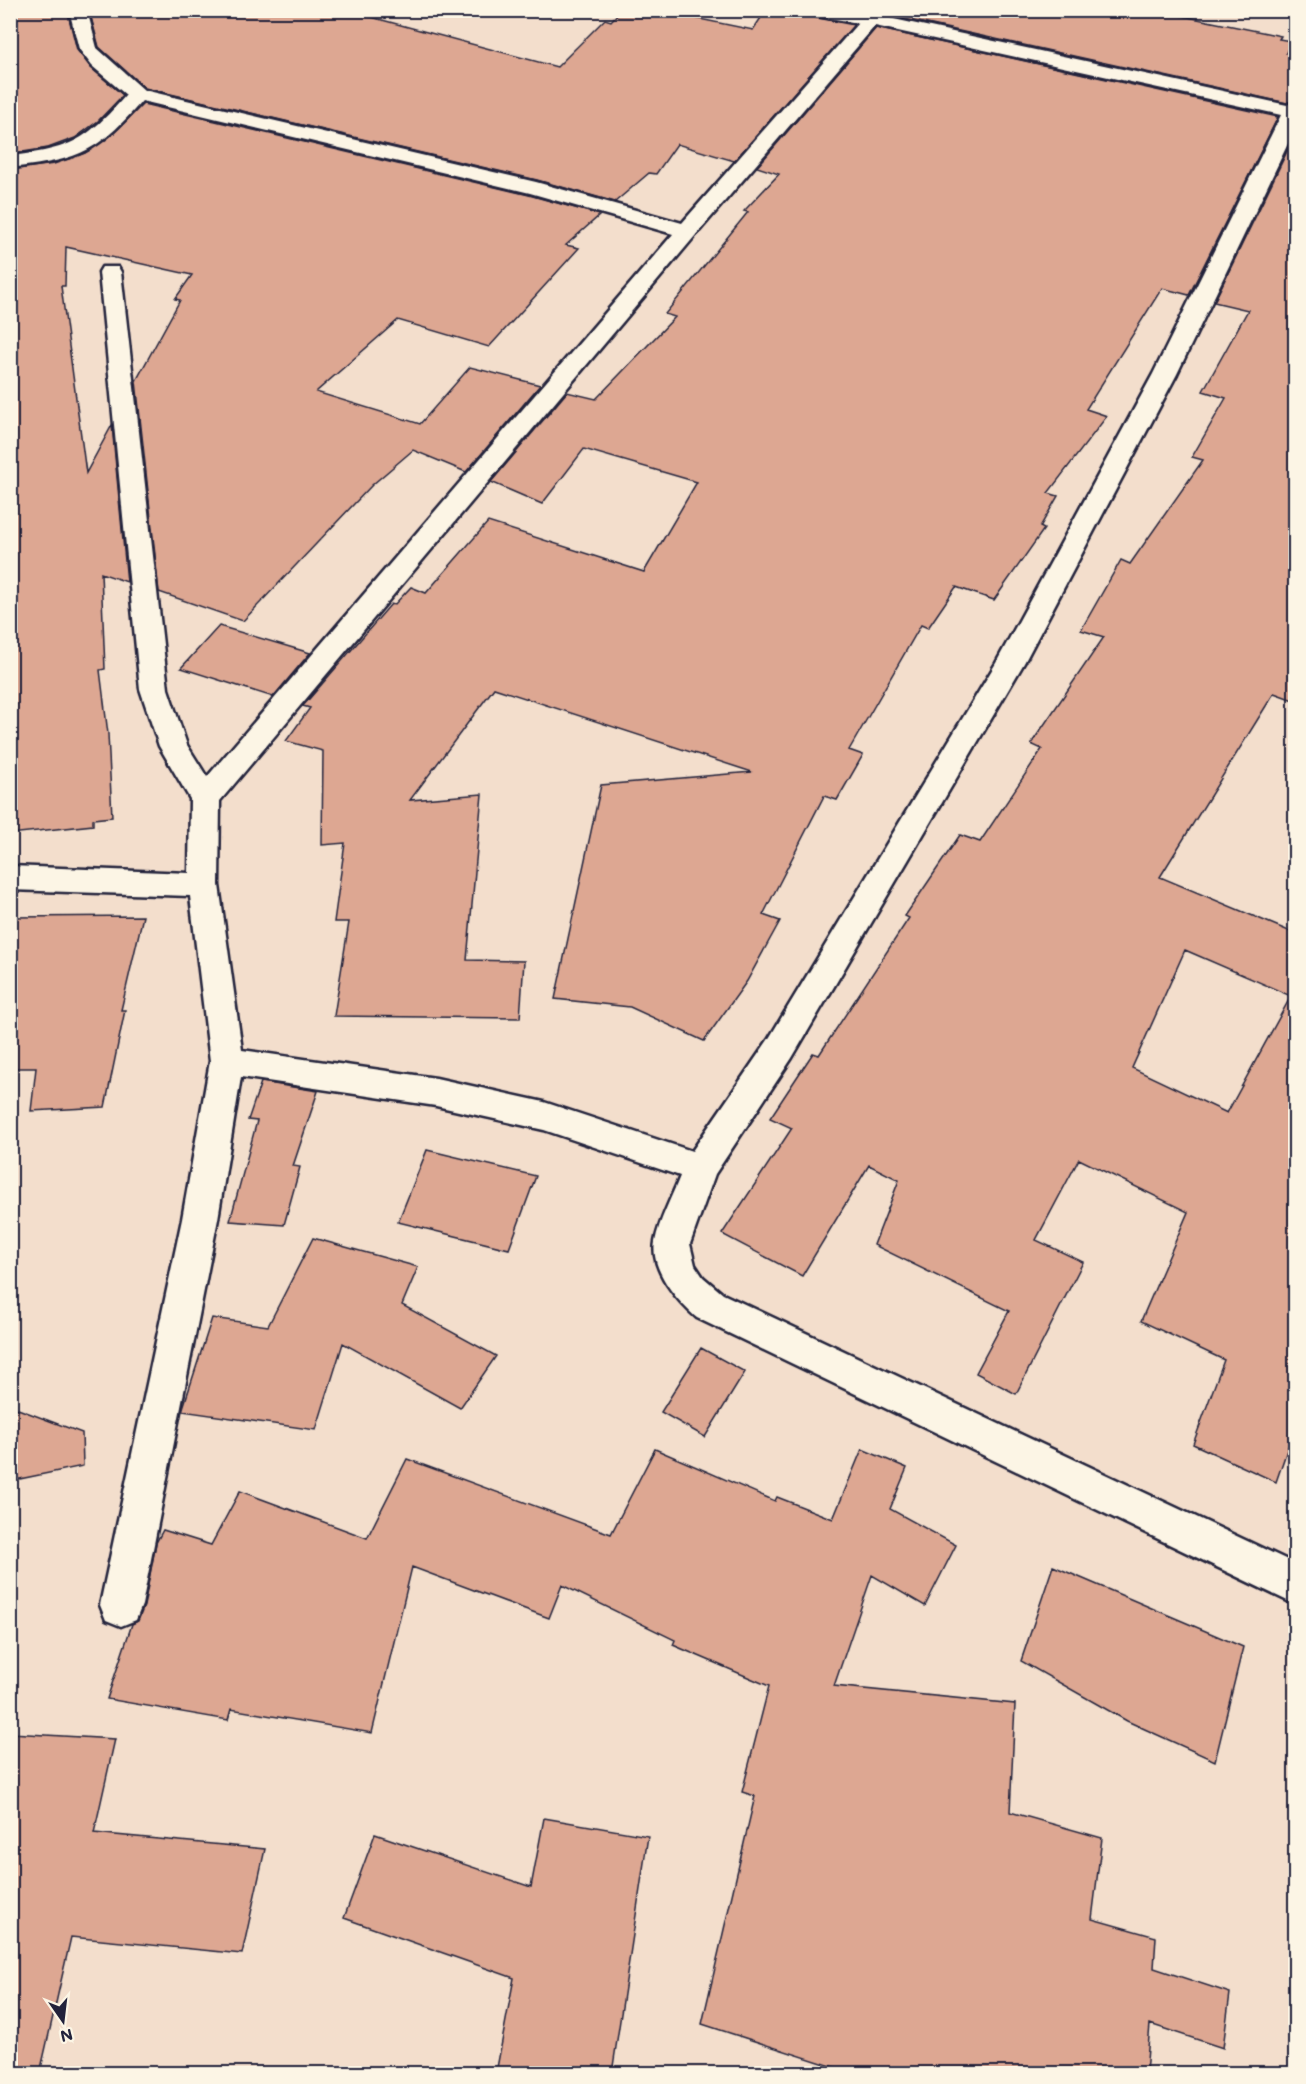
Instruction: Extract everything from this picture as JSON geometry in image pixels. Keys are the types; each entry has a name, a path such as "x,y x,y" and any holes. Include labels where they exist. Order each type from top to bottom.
{"street":[{"path":"78,10 88,49 99,62 137,94 536,188 687,231"},
{"path":"813,10 871,20 1294,109 1165,374 1010,663 780,1049 700,1168 672,1244 678,1270 690,1289 710,1306 1296,1585"},
{"path":"205,799 687,231 871,20"},
{"path":"10,162 46,158 89,145 102,135 137,94"},
{"path":"110,272 154,689 173,746 205,799 204,885 227,1061 200,1219 121,1605"},
{"path":"10,878 204,885"},
{"path":"227,1061 436,1092 544,1116 700,1168"}],"building":[{"path":"10,10 67,10 77,50 91,68 123,95 98,121 75,138 48,148 10,154"},
{"path":"89,10 345,10 557,67 605,19 611,21 621,10 656,10 753,30 766,10 802,10 813,17 854,25 734,161 677,144 656,174 649,173 615,202 537,180 145,88 99,47"},
{"path":"864,10 1153,10 1281,36 1279,39 1291,41 1286,53 1296,55 1296,98 1287,103"},
{"path":"876,28 1278,117 1189,295 1162,288 1086,409 1107,416 1048,493 1058,496 1040,527 1044,529 994,600 956,587 928,628 921,625 849,750 863,755 837,800 824,796 763,915 780,921 747,981 704,1041 630,1007 555,999 601,785 752,772 494,688 410,800 482,794 467,960 524,961 520,1018 334,1016 349,922 334,922 345,843 322,845 323,751 286,741 310,708 303,706 391,604 394,605 411,587 426,593 488,522 644,572 697,482 584,449 542,504 491,482 567,392 596,399 675,317 665,314 748,212 744,211 779,174 757,167"},
{"path":"143,104 529,195 600,215 566,245 579,248 489,347 398,320 316,392 420,424 470,367 540,385 466,472 413,450 372,485 243,621 159,592 136,381 180,300 175,299 192,275 66,247 65,286 61,286 86,473 112,425 127,582 101,573 105,669 100,670 108,734 112,817 93,819 93,825 10,834 10,170 54,164 85,153 113,134"},
{"path":"1296,133 1296,701 1274,693 1160,877 1296,934 1296,1424 1276,1482 1193,1444 1224,1360 1141,1321 1188,1212 1079,1159 1036,1240 1083,1262 1016,1394 976,1373 1009,1311 874,1245 899,1180 869,1165 802,1276 722,1234 792,1128 770,1118 813,1053 819,1055 909,918 905,916 960,835 980,842 1042,749 1031,744 1104,637 1081,630 1121,560 1130,564 1203,460 1192,457 1226,398 1203,391 1248,310 1214,302","holes":["1185,950 1291,996 1227,1113 1132,1068"]},
{"path":"219,626 310,653 273,697 181,668"},
{"path":"143,916 121,1010 125,1010 105,1107 31,1111 36,1068 10,1068 10,917"},
{"path":"261,1082 318,1091 293,1166 300,1167 284,1225 230,1221 257,1121 248,1120"},
{"path":"427,1150 536,1176 509,1249 398,1222"},
{"path":"313,1238 418,1267 402,1305 496,1356 460,1408 343,1343 316,1430 182,1411 212,1318 268,1326"},
{"path":"701,1348 745,1372 705,1437 661,1412"},
{"path":"10,1406 82,1433 83,1466 10,1481"},
{"path":"655,1449 775,1501 777,1497 833,1519 862,1449 907,1468 890,1509 956,1545 925,1606 872,1575 834,1686 1015,1704 1010,1812 1102,1838 1092,1919 1156,1937 1154,1968 1230,1993 1223,2048 1150,2024 1146,2073 853,2073 702,2024 755,1796 742,1792 769,1686 673,1645 675,1640 562,1585 549,1618 412,1567 372,1733 231,1709 228,1720 107,1699 132,1624 138,1621 144,1606 156,1543 163,1530 211,1545 240,1491 367,1538 407,1459 611,1534"},
{"path":"1053,1566 1243,1647 1215,1761 1127,1721 1021,1661"},
{"path":"10,1733 115,1739 94,1833 265,1849 242,1954 71,1937 40,2073 10,2073"},
{"path":"544,1818 648,1836 612,2073 496,2073 514,1978 344,1918 375,1834 531,1887"}]}
